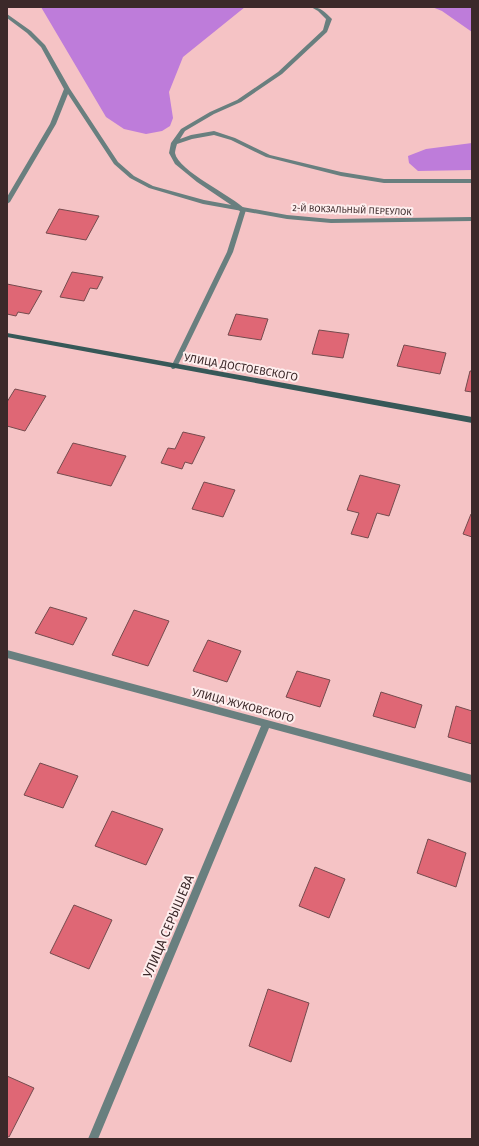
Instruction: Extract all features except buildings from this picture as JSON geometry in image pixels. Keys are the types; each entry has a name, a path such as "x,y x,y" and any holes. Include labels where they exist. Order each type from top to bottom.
{"main road":[{"name":"УЛИЦА ДОСТОЕВСКОГО","path":"7,335 174,367 472,420"}],"street":[{"path":"174,367 230,252 243,210 199,181 177,163 172,153 174,143 183,130 212,113 239,101 280,73 298,58 324,31 329,19 320,10 314,7"},
{"name":"2-Й ВОКЗАЛЬНЫЙ ПЕРЕУЛОК","path":"7,16 29,32 43,46 67,89 116,163 132,177 171,194 243,210 287,217 331,221 472,219"},
{"path":"7,202 53,124 67,89"},
{"path":"174,143 191,137 214,133 233,139 268,156 341,174 384,181 472,181"},
{"name":"УЛИЦА ЖУКОВСКОГО","path":"7,654 472,779"},
{"name":"УЛИЦА СЕРЫШЕВА","path":"93,1139 267,723"}],"shaded area":[{"path":"41,7 245,7 183,57 169,92 173,118 170,126 162,131 146,134 124,129 106,117"},
{"path":"432,7 472,7 472,32 442,11"},
{"path":"472,143 472,170 418,171 409,163 408,156 426,149"}]}
